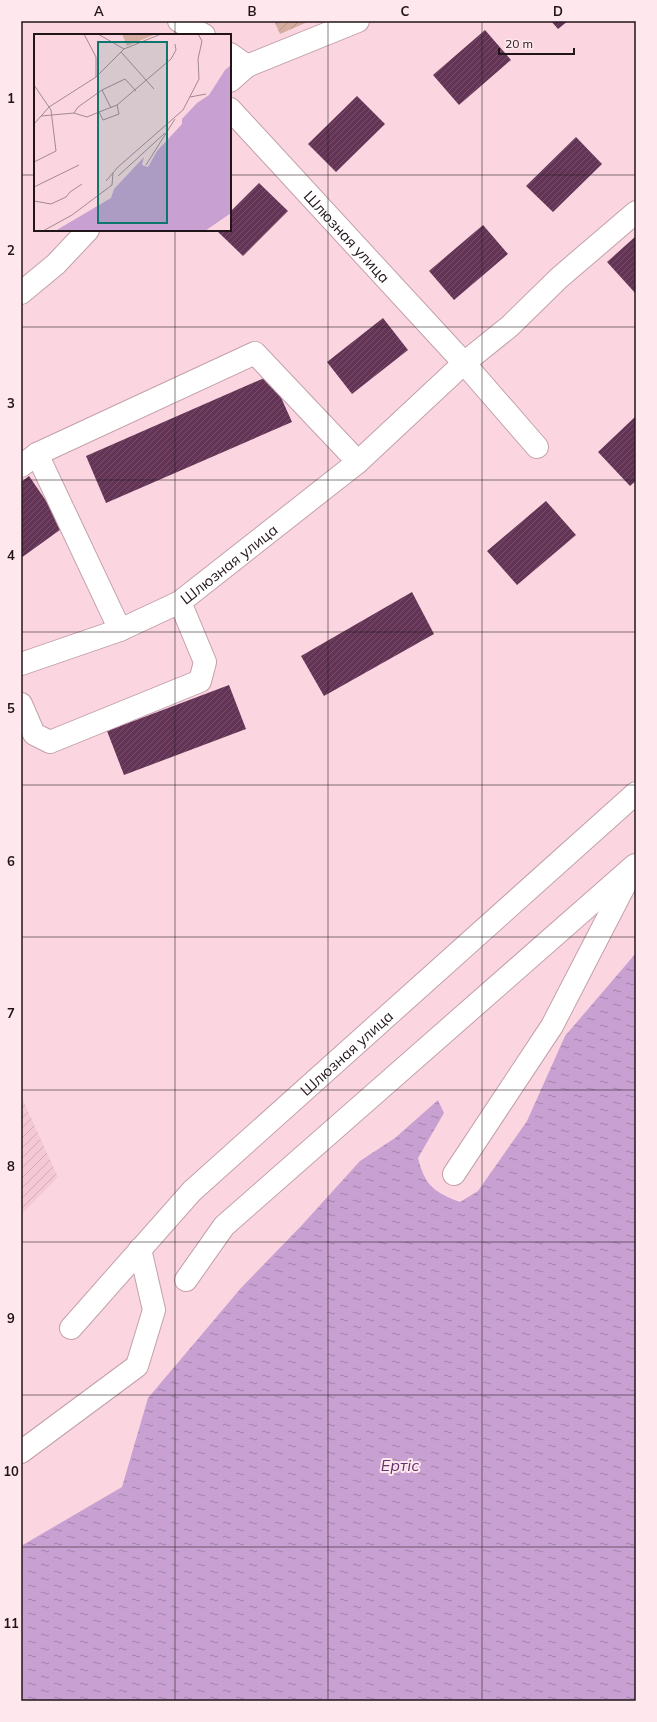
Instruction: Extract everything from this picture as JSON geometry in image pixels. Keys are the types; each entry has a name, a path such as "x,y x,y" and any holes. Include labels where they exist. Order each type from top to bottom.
{"street":[{"path":"179,21 202,34"},
{"path":"231,80 248,66 358,21"},
{"path":"231,55 248,66"},
{"name":"Шлюзная улица","path":"231,110 464,363 537,447"},
{"name":"Шлюзная улица","path":"21,704 34,734 50,742 200,681 205,662 180,602 358,462 464,363 510,326 559,278 636,212"},
{"path":"21,293 56,264 87,231"},
{"path":"120,630 29,460 255,353 358,462"},
{"path":"21,664 120,630 180,602"},
{"name":"Шлюзная улица","path":"71,1328 192,1191 636,793"},
{"path":"454,1174 552,1026 636,864"},
{"path":"186,1280 224,1226 636,864"},
{"path":"21,1452 137,1366 154,1310 140,1249"}],"shaded area":[{"path":"274,21 310,21 280,34"},
{"path":"21,1096 58,1177 21,1215"}],"water":[{"name":"Ертіс","path":"636,953 636,1701 21,1701 21,1546 122,1487 148,1398 241,1288 302,1225 360,1161 395,1138 438,1100 444,1113 418,1158 424,1175 432,1187 437,1191 460,1202 478,1191 527,1121 565,1036"}],"building":[{"path":"551,21 568,21 558,29"},
{"path":"485,30 511,60 459,105 433,75"},
{"path":"357,96 385,124 336,172 308,144"},
{"path":"576,137 602,164 553,212 526,186"},
{"path":"259,183 288,211 243,256 217,231 231,231 231,211"},
{"path":"483,225 508,254 454,300 429,271"},
{"path":"636,236 636,294 607,262"},
{"path":"383,318 408,350 352,394 327,362"},
{"path":"271,375 292,422 106,503 86,456"},
{"path":"636,416 636,481 630,486 598,452"},
{"path":"29,476 64,527 21,558 21,482"},
{"path":"546,501 576,535 517,585 487,551"},
{"path":"412,592 434,634 324,696 301,656"},
{"path":"229,685 246,729 124,775 107,731"}]}
